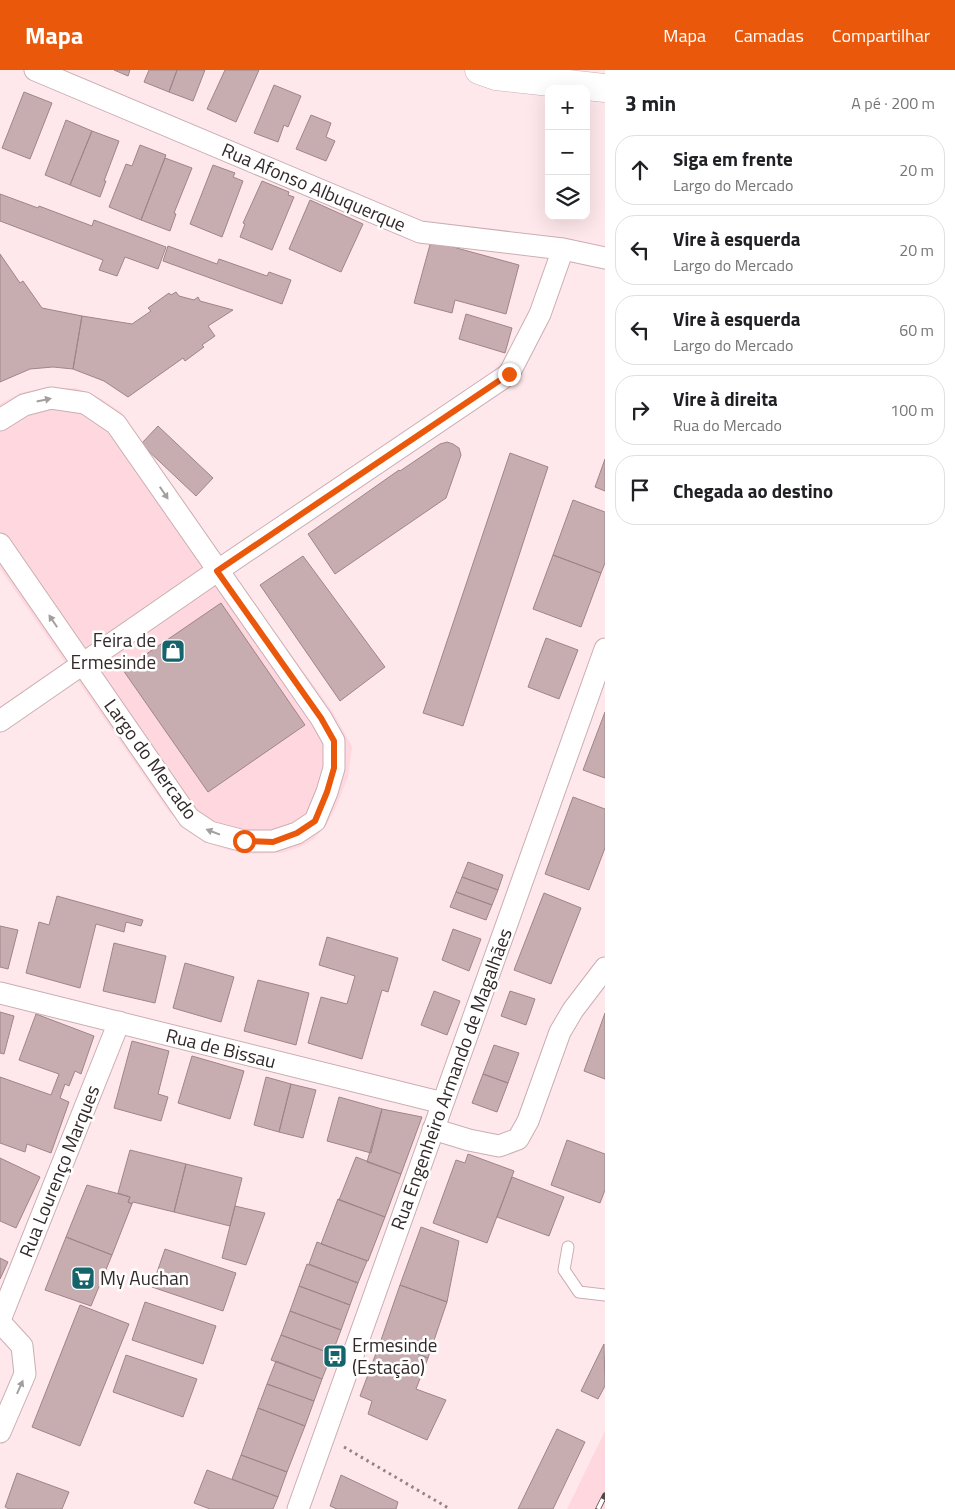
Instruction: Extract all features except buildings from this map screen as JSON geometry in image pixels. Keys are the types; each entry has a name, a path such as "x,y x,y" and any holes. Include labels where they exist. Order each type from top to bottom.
{"main road":[{"path":"479,70 496,76 551,76"},
{"path":"528,70 605,88"}],"street":[{"name":"Rua Afonso Albuquerque","path":"35,70 420,232 563,250 605,258"},
{"path":"0,721 217,571 509,374 540,314 563,250"},
{"name":"Largo do Mercado","path":"0,420 24,405 52,398 86,404 116,424 321,718 334,741 334,768 327,792 315,821 297,833 273,842 244,841 210,832 190,818 0,544"},
{"name":"Rua Engenheiro Armando de Magalhães","path":"298,1509 605,649"},
{"path":"433,1129 469,1140 499,1146 518,1139 528,1121 560,1032 605,968"},
{"name":"Rua de Bissau","path":"0,992 442,1103"},
{"name":"Rua Lourenço Marques","path":"0,1321 119,1022"},
{"path":"0,1321 22,1346 25,1374 0,1432"}],"lane":[{"path":"568,1247 564,1270 579,1292 605,1295"}],"path":[{"path":"324,1435 450,1509"}],"shaded area":[{"name":"Feira de Ermesinde","path":"58,388 76,388 100,398 121,412 247,594 331,709 352,746 348,777 336,807 327,824 314,839 300,847 281,853 248,854 211,844 188,830 169,812 0,569 0,404 20,393"},
{"path":"605,1431 605,1509 567,1509"}],"railway":[{"path":"598,1509 605,1495"}],"place":[{"name":"Feira de Ermesinde","path":"173,651"},
{"name":"My Auchan","path":"83,1278"},
{"name":"Ermesinde (Estação)","path":"335,1356"}],"route":[{"path":"244,841 273,842 297,833 315,821 327,792 334,768 334,741 321,718 217,571 509,374"}]}
